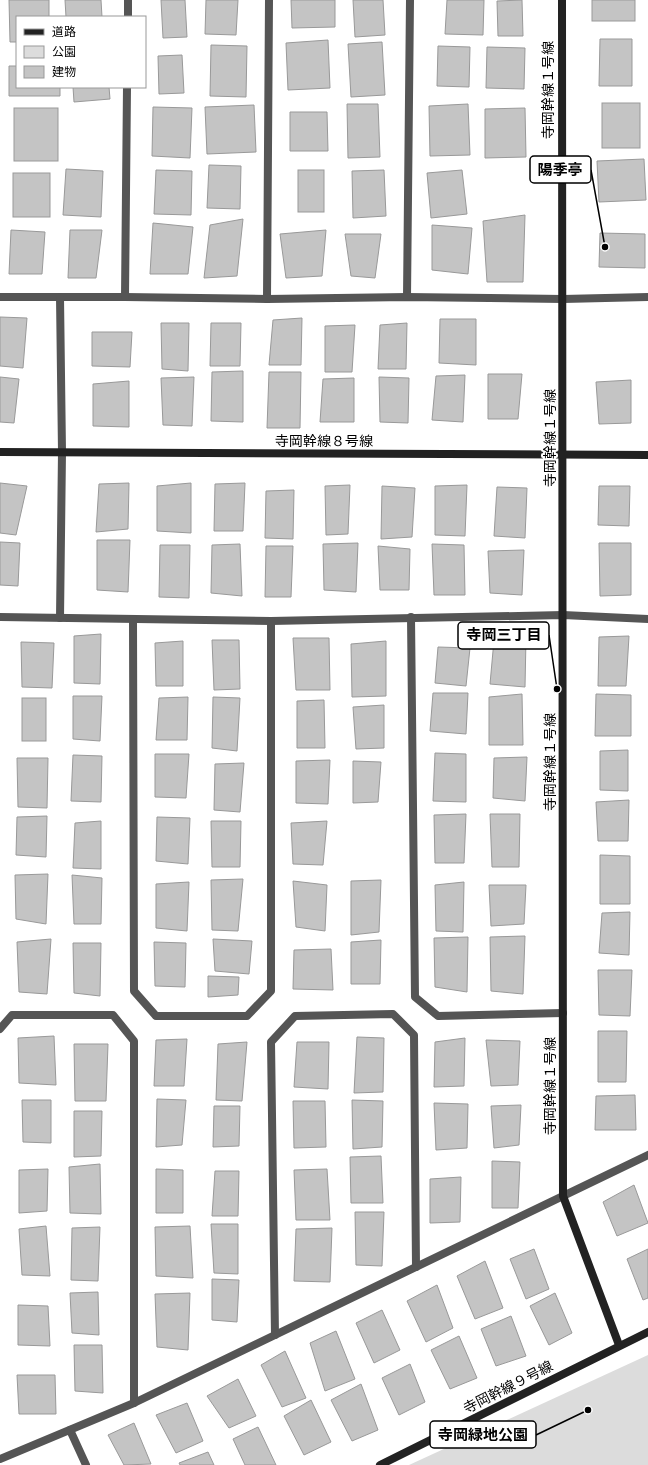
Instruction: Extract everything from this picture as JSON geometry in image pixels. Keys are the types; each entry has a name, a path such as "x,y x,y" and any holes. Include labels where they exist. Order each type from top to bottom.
{"street":[{"path":"128,0 128,16"},
{"path":"267,299 269,0"},
{"path":"408,297 410,0"},
{"name":"寺岡幹線１号線","path":"562,0 563,1196 619,1345"},
{"path":"125,297 127,88"},
{"path":"0,297 267,299 408,297 563,299 648,297"},
{"path":"60,297 62,452 60,618"},
{"name":"寺岡幹線８号線","path":"0,452 648,456"},
{"path":"0,617 271,621 563,615 648,619"},
{"path":"411,617 415,997 438,1016 563,1013"},
{"path":"133,619 134,991 156,1016 248,1016 271,991 271,621"},
{"path":"275,1335 271,1042 295,1016 394,1014 414,1035 416,1267"},
{"path":"0,1029 12,1015 113,1015 134,1041 134,1403"},
{"path":"0,1460 134,1403 648,1155"},
{"name":"寺岡幹線９号線","path":"380,1465 619,1345 648,1332"},
{"path":"70,1430 86,1465"}],"green space":[{"path":"648,1355 648,1465 409,1465"}],"building":[{"path":"9,0 49,0 49,16 16,16 16,42 10,42"},
{"path":"65,0 101,0 102,16 66,16"},
{"path":"161,0 185,0 187,37 163,38"},
{"path":"206,0 238,0 236,35 205,34"},
{"path":"291,0 335,0 335,27 292,28"},
{"path":"353,0 383,0 385,35 355,37"},
{"path":"447,0 484,0 483,35 445,34"},
{"path":"522,0 523,36 498,36 497,1"},
{"path":"592,0 635,0 635,21 592,21"},
{"path":"600,39 632,39 632,86 599,86"},
{"path":"328,40 330,88 288,90 286,43"},
{"path":"382,42 385,95 351,97 348,44"},
{"path":"211,45 247,46 246,97 210,96"},
{"path":"438,46 470,47 469,87 437,86"},
{"path":"487,47 525,48 524,89 486,88"},
{"path":"182,55 184,93 159,94 158,56"},
{"path":"9,66 16,66 16,88 60,88 60,96 9,96"},
{"path":"73,88 109,88 110,99 74,102"},
{"path":"602,103 640,103 640,148 602,148"},
{"path":"347,104 378,104 380,157 348,158"},
{"path":"468,104 470,155 430,156 429,106"},
{"path":"254,105 256,152 207,154 205,107"},
{"path":"153,107 192,108 190,158 152,156"},
{"path":"14,108 58,108 58,161 14,161"},
{"path":"525,108 526,157 485,158 485,109"},
{"path":"290,112 327,112 328,151 290,151"},
{"path":"644,159 646,200 599,202 597,161"},
{"path":"209,165 241,166 240,209 207,208"},
{"path":"66,169 103,171 101,217 63,215"},
{"path":"156,170 192,171 191,215 154,214"},
{"path":"298,170 324,170 324,212 298,212"},
{"path":"384,170 386,216 353,218 352,171"},
{"path":"462,170 467,214 431,218 427,173"},
{"path":"13,173 50,173 50,217 13,217"},
{"path":"525,215 523,282 487,282 483,221"},
{"path":"243,219 237,276 204,278 210,225"},
{"path":"153,223 193,227 188,274 150,274"},
{"path":"432,225 472,228 468,274 432,270"},
{"path":"11,230 45,232 42,274 9,274"},
{"path":"70,230 102,230 96,278 68,278"},
{"path":"326,230 322,276 286,278 280,234"},
{"path":"600,233 645,234 645,268 599,267"},
{"path":"345,234 381,234 375,278 351,276"},
{"path":"0,317 27,318 23,368 0,366"},
{"path":"302,318 301,365 269,365 273,320"},
{"path":"440,319 476,319 476,365 439,363"},
{"path":"161,323 189,323 188,371 162,369"},
{"path":"211,323 241,323 240,366 210,366"},
{"path":"407,323 406,369 378,369 380,325"},
{"path":"355,325 352,372 325,372 325,326"},
{"path":"92,332 132,332 130,367 92,366"},
{"path":"243,371 243,422 211,421 212,372"},
{"path":"269,372 301,372 300,428 267,428"},
{"path":"488,374 522,374 518,419 488,419"},
{"path":"465,375 463,422 432,420 436,376"},
{"path":"0,377 19,379 14,423 0,422"},
{"path":"194,377 192,426 163,425 161,378"},
{"path":"379,377 409,378 408,423 380,422"},
{"path":"354,378 354,422 320,422 323,379"},
{"path":"631,380 631,423 599,424 596,382"},
{"path":"129,381 129,427 93,426 93,384"},
{"path":"0,483 27,486 16,535 0,533"},
{"path":"129,483 128,529 96,532 99,484"},
{"path":"191,483 191,533 157,531 157,486"},
{"path":"245,483 243,531 214,531 215,484"},
{"path":"350,485 348,534 326,535 325,486"},
{"path":"467,485 465,536 435,535 435,486"},
{"path":"382,486 415,488 412,537 381,539"},
{"path":"599,486 630,486 629,526 598,525"},
{"path":"497,487 527,488 525,538 494,536"},
{"path":"294,490 293,539 265,538 266,491"},
{"path":"97,540 130,540 128,592 97,590"},
{"path":"0,542 20,543 18,586 0,585"},
{"path":"358,543 356,592 324,590 323,544"},
{"path":"599,543 631,543 631,595 600,596"},
{"path":"240,544 242,596 211,593 212,545"},
{"path":"432,544 464,545 465,595 434,595"},
{"path":"160,545 190,545 189,598 159,597"},
{"path":"266,546 293,546 291,597 265,597"},
{"path":"378,546 410,549 409,590 380,590"},
{"path":"524,550 522,595 490,593 488,551"},
{"path":"101,634 100,684 74,683 74,636"},
{"path":"629,636 626,686 598,686 599,637"},
{"path":"293,638 329,638 330,690 296,690"},
{"path":"526,638 525,687 490,684 494,640"},
{"path":"212,640 239,640 240,689 214,690"},
{"path":"183,641 183,686 156,686 155,643"},
{"path":"386,641 386,696 352,697 351,644"},
{"path":"21,642 54,643 52,688 22,687"},
{"path":"438,647 470,648 466,686 435,683"},
{"path":"433,693 468,693 466,734 430,731"},
{"path":"522,694 523,745 489,745 489,697"},
{"path":"596,694 631,695 631,736 595,736"},
{"path":"73,696 102,696 100,741 73,739"},
{"path":"188,697 187,740 156,740 159,698"},
{"path":"213,697 240,698 237,751 212,748"},
{"path":"22,698 46,698 46,741 22,741"},
{"path":"324,700 325,748 297,748 297,701"},
{"path":"384,705 384,748 356,749 353,707"},
{"path":"628,750 628,791 600,790 600,751"},
{"path":"435,753 466,754 466,802 433,801"},
{"path":"155,754 189,754 186,798 155,797"},
{"path":"73,755 102,756 101,802 71,801"},
{"path":"527,757 525,801 493,798 494,758"},
{"path":"17,758 48,758 47,808 18,807"},
{"path":"330,760 328,804 296,803 296,761"},
{"path":"353,761 381,762 378,802 353,803"},
{"path":"244,763 240,812 214,810 215,764"},
{"path":"629,800 628,841 598,841 596,802"},
{"path":"466,814 464,863 435,863 434,815"},
{"path":"490,814 520,814 519,867 492,867"},
{"path":"47,816 46,857 16,855 17,817"},
{"path":"157,817 190,818 188,864 156,861"},
{"path":"101,821 101,869 73,868 75,823"},
{"path":"211,821 241,821 240,867 212,867"},
{"path":"327,821 323,865 293,864 291,823"},
{"path":"600,855 630,856 630,904 600,904"},
{"path":"48,874 46,924 16,919 15,875"},
{"path":"72,875 102,878 101,924 74,924"},
{"path":"243,879 238,931 212,930 211,880"},
{"path":"381,880 379,932 351,935 351,881"},
{"path":"293,881 327,885 325,931 296,927"},
{"path":"189,882 187,931 156,928 156,884"},
{"path":"464,882 463,932 436,931 435,885"},
{"path":"489,885 526,885 524,924 491,926"},
{"path":"630,912 629,955 599,953 602,913"},
{"path":"525,936 523,994 491,991 490,937"},
{"path":"468,937 467,992 435,987 434,938"},
{"path":"51,939 47,994 19,992 17,942"},
{"path":"213,939 252,941 249,974 215,971"},
{"path":"381,940 380,984 351,984 351,942"},
{"path":"154,942 186,943 185,987 155,986"},
{"path":"73,943 101,943 100,996 74,993"},
{"path":"331,949 333,990 293,989 294,950"},
{"path":"598,970 632,970 630,1016 599,1015"},
{"path":"208,976 239,977 238,995 208,997"},
{"path":"598,1031 627,1031 626,1082 598,1082"},
{"path":"54,1036 56,1085 19,1083 18,1038"},
{"path":"357,1037 384,1038 383,1092 354,1093"},
{"path":"465,1038 464,1086 434,1087 435,1042"},
{"path":"187,1039 184,1086 154,1086 156,1040"},
{"path":"486,1040 520,1041 518,1085 491,1086"},
{"path":"247,1042 242,1101 216,1100 218,1044"},
{"path":"297,1042 329,1042 328,1089 294,1087"},
{"path":"74,1044 108,1044 106,1101 75,1101"},
{"path":"635,1095 636,1130 595,1130 596,1096"},
{"path":"157,1099 186,1100 182,1145 156,1147"},
{"path":"22,1100 51,1100 51,1143 23,1142"},
{"path":"352,1100 383,1101 382,1147 353,1149"},
{"path":"293,1101 325,1101 326,1147 294,1148"},
{"path":"434,1103 468,1104 467,1148 436,1150"},
{"path":"521,1105 519,1145 494,1148 491,1106"},
{"path":"214,1106 240,1106 239,1146 213,1147"},
{"path":"74,1111 102,1111 101,1156 74,1157"},
{"path":"381,1156 383,1203 351,1203 350,1157"},
{"path":"492,1161 520,1162 518,1208 492,1208"},
{"path":"100,1164 101,1214 70,1213 69,1167"},
{"path":"48,1169 47,1211 19,1213 19,1170"},
{"path":"156,1169 183,1170 183,1213 156,1213"},
{"path":"327,1169 330,1220 296,1220 294,1170"},
{"path":"215,1171 239,1171 238,1216 212,1216"},
{"path":"461,1177 460,1222 430,1223 430,1179"},
{"path":"634,1185 648,1223 617,1236 603,1202"},
{"path":"355,1212 384,1212 382,1266 356,1265"},
{"path":"211,1224 238,1224 238,1274 214,1273"},
{"path":"46,1226 50,1276 22,1275 19,1229"},
{"path":"190,1226 193,1278 156,1276 155,1227"},
{"path":"100,1227 98,1281 71,1280 72,1228"},
{"path":"332,1228 330,1282 294,1281 296,1229"},
{"path":"534,1249 549,1289 526,1299 510,1259"},
{"path":"648,1249 648,1298 643,1300 627,1259"},
{"path":"485,1261 503,1308 475,1319 457,1276"},
{"path":"212,1279 239,1280 237,1322 212,1320"},
{"path":"437,1285 453,1328 426,1342 407,1301"},
{"path":"98,1292 99,1335 72,1333 70,1293"},
{"path":"190,1293 188,1350 157,1347 155,1294"},
{"path":"555,1293 572,1333 549,1345 530,1306"},
{"path":"18,1305 48,1306 50,1346 18,1345"},
{"path":"382,1310 400,1350 374,1363 356,1323"},
{"path":"511,1316 526,1356 496,1366 481,1329"},
{"path":"336,1331 355,1379 325,1391 310,1343"},
{"path":"459,1336 477,1378 450,1389 431,1350"},
{"path":"74,1345 102,1345 103,1393 75,1391"},
{"path":"285,1351 306,1398 282,1407 261,1365"},
{"path":"410,1364 425,1402 399,1415 382,1378"},
{"path":"17,1375 55,1375 56,1414 19,1414"},
{"path":"238,1379 256,1416 229,1428 207,1396"},
{"path":"361,1384 378,1430 352,1441 331,1400"},
{"path":"311,1400 331,1442 304,1455 284,1416"},
{"path":"187,1403 203,1441 176,1453 156,1415"},
{"path":"134,1423 151,1464 124,1465 108,1435"},
{"path":"258,1427 276,1465 245,1465 233,1439"},
{"path":"208,1452 214,1465 180,1465 179,1463"}],"place":[{"name":"陽季亭","path":"605,247"},
{"name":"寺岡三丁目","path":"557,689"},
{"name":"寺岡緑地公園","path":"588,1410"}]}
